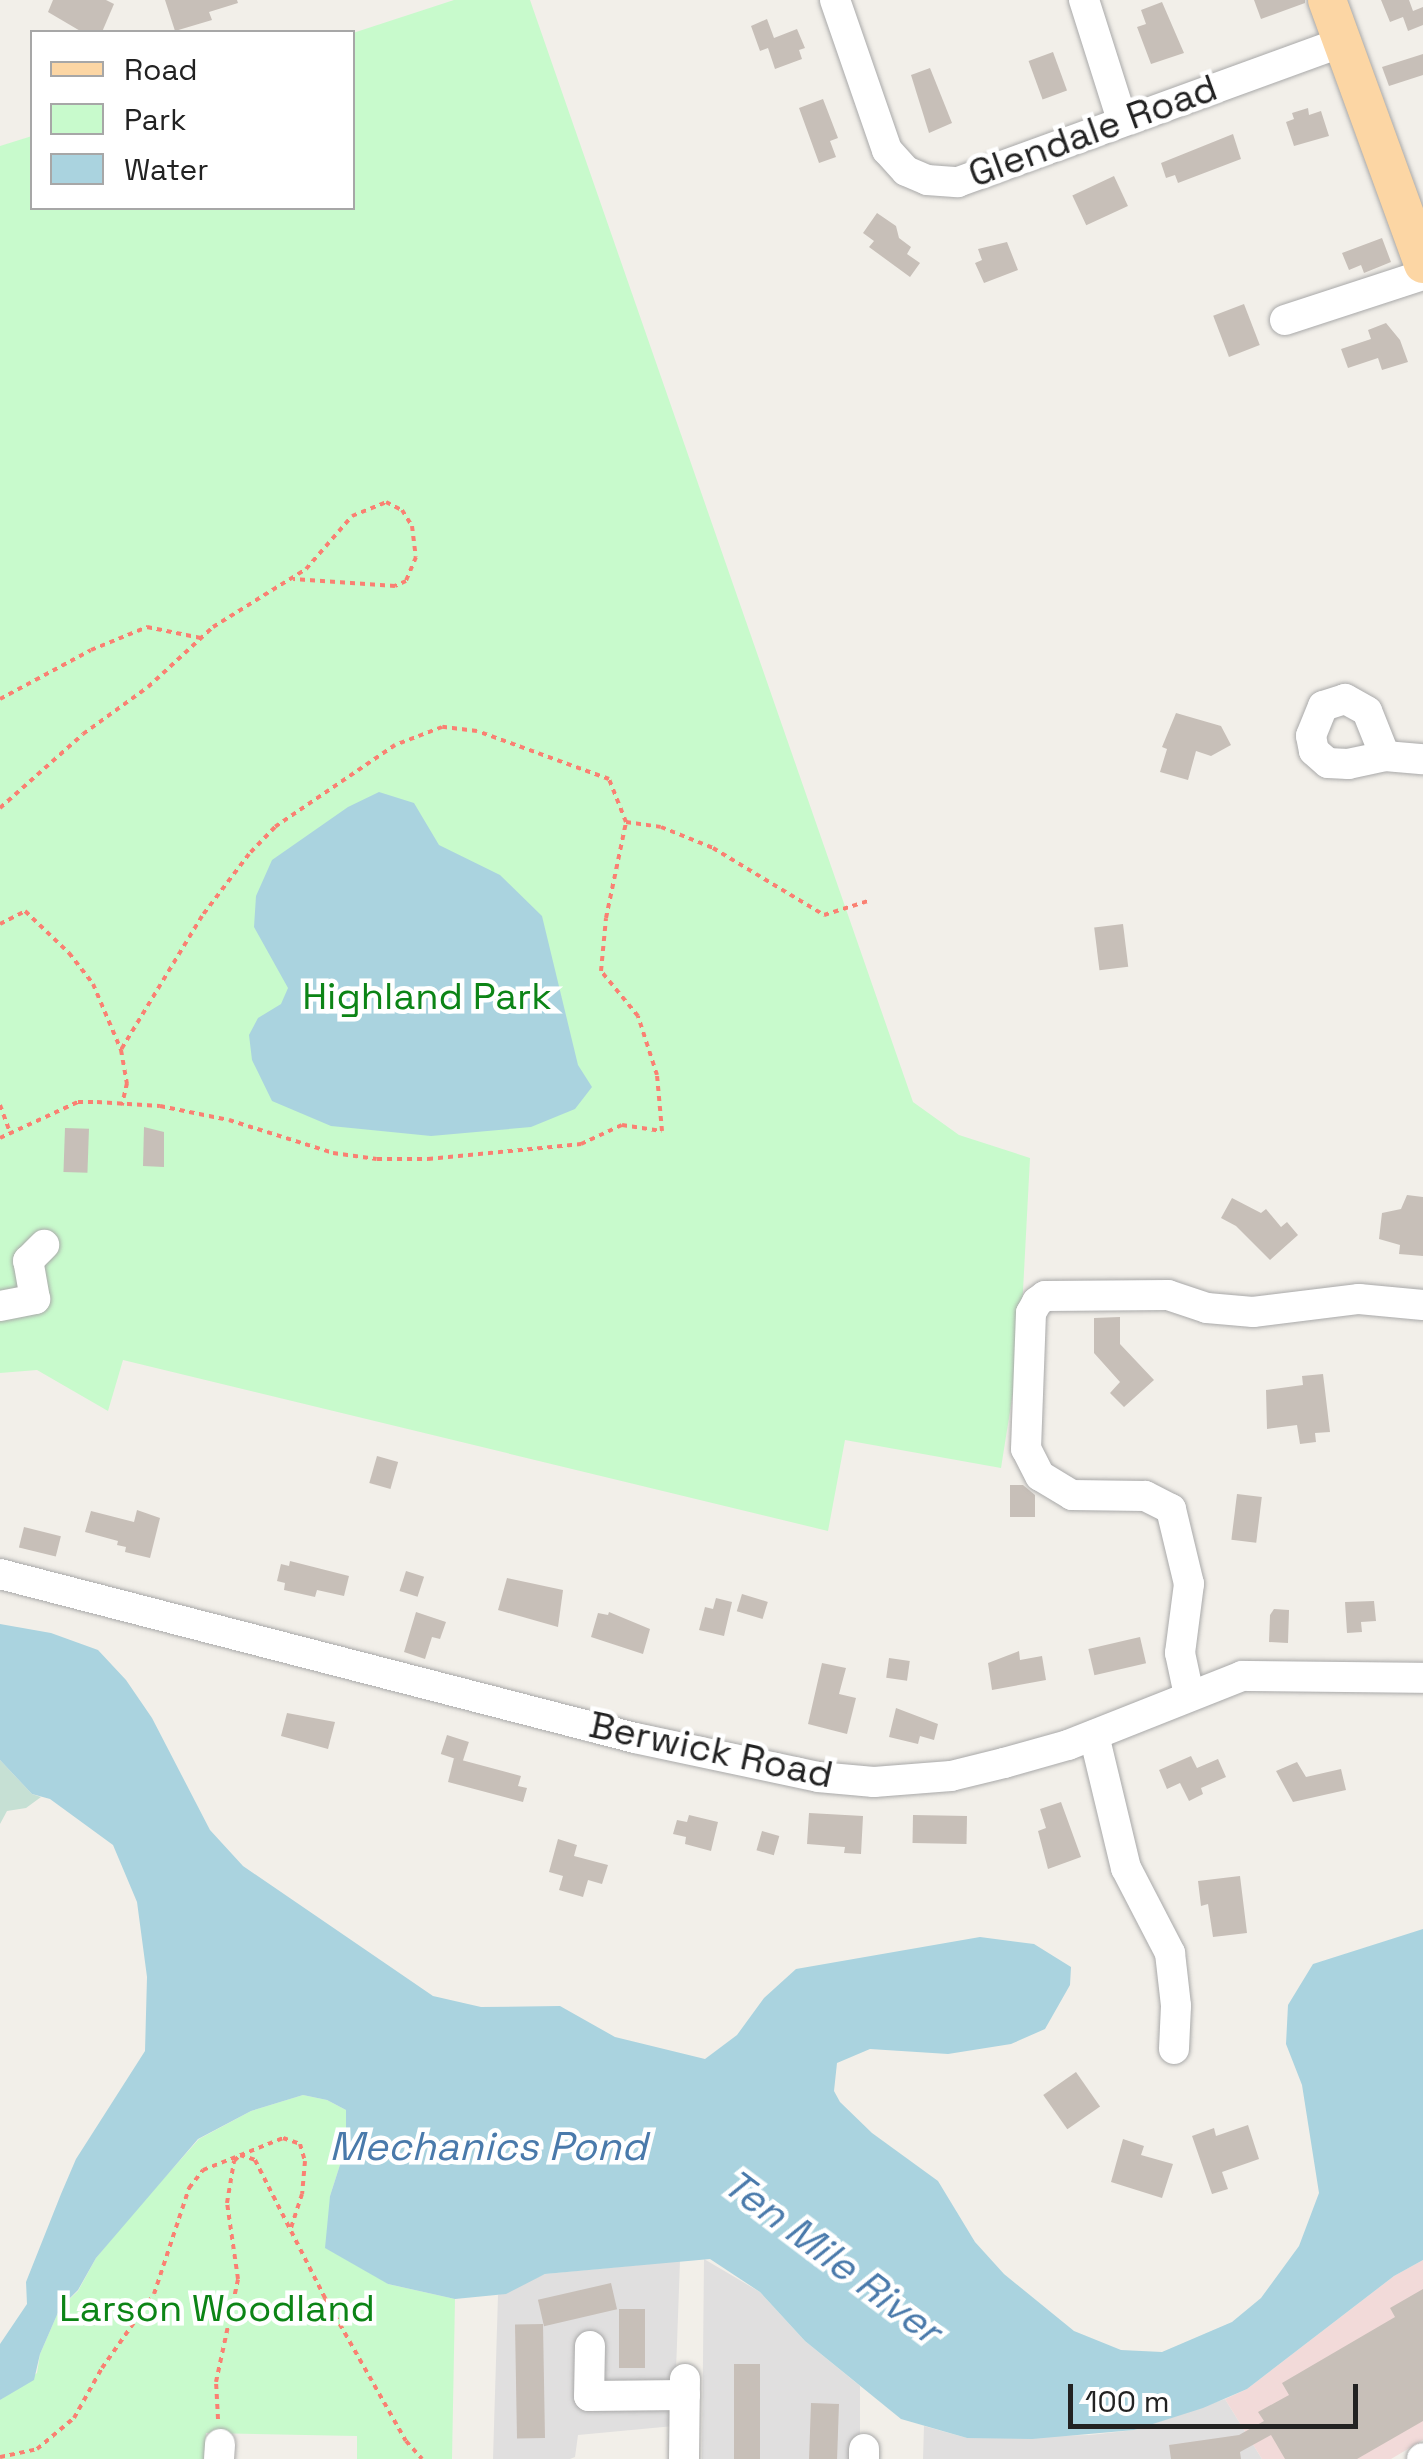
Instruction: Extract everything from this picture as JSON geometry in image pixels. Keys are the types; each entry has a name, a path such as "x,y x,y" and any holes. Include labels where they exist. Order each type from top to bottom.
{"main road":[{"path":"1327,0 1423,264"}],"street":[{"name":"Glendale Road","path":"835,0 887,150 906,171 926,180 958,182 1343,42"},
{"path":"1084,0 1122,120"},
{"path":"1285,320 1423,275"},
{"path":"1385,756 1423,759"},
{"path":"0,1306 35,1299 28,1261 44,1245"},
{"path":"1189,1695 1180,1654 1189,1584 1171,1509 1145,1496 1072,1495 1040,1476 1026,1449 1031,1313 1045,1296 1168,1295 1207,1308 1253,1312 1359,1299 1423,1305"},
{"name":"Berwick Road","path":"0,1574 635,1738 818,1777 874,1782 951,1776 1094,1735 1242,1676 1267,1673 1423,1678"},
{"path":"1094,1735 1126,1868 1170,1953 1176,2006 1174,2049"},
{"path":"590,2346 589,2396 685,2387 684,2459"}],"path":[{"path":"0,808 238,608 293,579 352,516 377,502 396,504 412,526 416,557 406,581 395,586 293,579"},
{"path":"0,699 91,650 147,627 201,638"},
{"path":"0,1138 78,1102 160,1106 229,1120 334,1153 377,1159 428,1160 581,1144 622,1125 662,1131 656,1075 638,1016 601,971 606,918 626,822 609,779 477,731 442,727 395,745 275,827 249,854 202,916 121,1050"},
{"path":"626,822 661,827 713,848 824,915 871,900"},
{"path":"0,924 25,911 69,952 93,984 121,1050 127,1083 122,1105"},
{"path":"0,1105 10,1133"},
{"path":"0,2457 37,2448 74,2418 102,2368 154,2294 189,2188 203,2170 282,2138 300,2144 305,2161 302,2194 290,2230"},
{"path":"240,2154 255,2160 406,2441 422,2459"},
{"path":"220,2451 216,2382 238,2279 227,2204 234,2161 240,2154"}],"shaded area":[{"path":"704,2259 760,2292 805,2341 860,2386 860,2459 702,2459"},
{"path":"1423,2260 1423,2440 1391,2459 1262,2459 1225,2399 1247,2389 1394,2276"},
{"path":"680,2261 674,2426 578,2435 575,2457 570,2459 493,2459 498,2295 545,2274"},
{"path":"1225,2399 1262,2459 923,2459 924,2426 967,2438 1090,2435 1134,2430"}],"green space":[{"name":"Highland Park","path":"454,0 530,0 913,1102 959,1135 1030,1158 1020,1348 1001,1468 845,1440 828,1531 123,1360 108,1411 37,1370 0,1373 0,146 30,137 30,210 355,210 355,32"},
{"path":"0,1760 32,1794 41,1797 26,1808 7,1811 0,1824"},
{"name":"Larson Woodland","path":"303,2095 327,2100 346,2110 346,2146 330,2196 388,2284 455,2299 452,2459 357,2459 357,2436 206,2433 204,2459 0,2459 0,2400 37,2373 40,2354 60,2308 78,2291 96,2258 133,2213 199,2139 251,2111"}],"water":[{"path":"379,792 414,803 439,845 500,875 542,916 578,1065 592,1087 575,1109 531,1127 431,1136 331,1126 272,1101 252,1060 249,1035 258,1018 281,1004 288,988 254,927 256,896 272,860 348,807"},
{"name":"Mechanics Pond","path":"0,1624 51,1633 98,1650 126,1680 152,1718 210,1830 243,1866 433,1996 481,2007 560,2006 615,2037 705,2059 737,2035 764,1998 796,1969 980,1937 1034,1944 1071,1967 1070,1985 1045,2029 1011,2044 948,2054 870,2049 837,2063 834,2091 872,2133 938,2181 975,2242 1004,2274 1074,2331 1121,2350 1162,2352 1232,2322 1261,2298 1299,2246 1319,2193 1302,2085 1286,2044 1288,2005 1313,1964 1423,1929 1423,2260 1394,2276 1247,2389 1203,2408 1134,2430 1032,2439 967,2438 901,2419 805,2341 760,2292 710,2259 545,2274 506,2294 455,2299 388,2284 325,2248 330,2196 346,2146 346,2110 327,2100 303,2095 251,2111 198,2139 96,2258 78,2290 60,2308 40,2354 34,2380 0,2400 0,2344 27,2304 26,2282 61,2194 76,2159 145,2051 147,1977 137,1902 113,1845 50,1799 32,1794 0,1760"}],"building":[{"path":"53,0 106,0 114,4 103,30 79,30 48,12"},
{"path":"165,0 237,0 238,3 209,12 212,20 175,30"},
{"path":"1254,0 1305,0 1305,3 1261,19"},
{"path":"1381,0 1409,0 1413,11 1423,7 1423,25 1408,31 1403,17 1390,22"},
{"path":"1162,2 1184,53 1151,64 1137,27 1146,24 1141,10"},
{"path":"767,19 774,38 797,29 805,48 799,50 802,59 775,69 768,48 760,51 751,26"},
{"path":"1053,52 1067,91 1043,99 1029,61"},
{"path":"1423,54 1423,75 1389,86 1382,67"},
{"path":"930,68 952,123 929,133 911,75"},
{"path":"823,99 838,138 830,141 836,157 819,163 799,108"},
{"path":"1308,108 1309,115 1321,111 1329,136 1294,146 1286,122 1294,119 1292,113"},
{"path":"1233,134 1241,159 1178,183 1175,175 1166,178 1161,163"},
{"path":"1114,176 1128,206 1086,225 1072,195"},
{"path":"877,213 896,226 899,238 911,247 907,254 920,263 910,277 869,247 874,241 863,233"},
{"path":"1382,238 1391,262 1364,273 1361,265 1349,270 1342,253"},
{"path":"1007,242 1018,270 984,283 975,263 982,260 978,249"},
{"path":"1244,304 1260,345 1229,357 1213,316"},
{"path":"1386,323 1400,340 1408,362 1382,370 1378,358 1348,368 1341,349 1371,339 1368,330"},
{"path":"1176,713 1221,726 1231,745 1211,756 1196,751 1188,780 1160,772 1167,749 1162,747"},
{"path":"1123,924 1128,967 1099,970 1094,928"},
{"path":"144,1127 164,1132 164,1167 143,1166"},
{"path":"65,1128 89,1129 87,1173 63,1172"},
{"path":"1407,1195 1423,1197 1423,1256 1399,1254 1400,1245 1379,1239 1382,1213 1401,1209"},
{"path":"1232,1198 1261,1213 1266,1209 1281,1227 1287,1222 1298,1235 1270,1260 1236,1226 1221,1218"},
{"path":"1120,1317 1120,1344 1154,1380 1124,1407 1110,1393 1120,1382 1094,1353 1094,1318"},
{"path":"1323,1374 1330,1432 1315,1433 1316,1442 1300,1444 1297,1425 1267,1429 1266,1390 1303,1385 1302,1376"},
{"path":"377,1456 398,1462 390,1489 369,1483"},
{"path":"1010,1485 1023,1485 1035,1495 1035,1517 1010,1517"},
{"path":"1237,1494 1262,1497 1256,1543 1231,1540"},
{"path":"137,1510 160,1518 150,1558 125,1552 126,1547 117,1545 118,1541 85,1532 91,1511 134,1522"},
{"path":"24,1527 61,1536 56,1557 19,1547"},
{"path":"290,1561 349,1576 344,1596 317,1590 315,1597 284,1590 285,1583 277,1581 281,1564 289,1566"},
{"path":"406,1571 424,1577 418,1597 400,1591"},
{"path":"507,1578 563,1590 558,1627 498,1610"},
{"path":"742,1594 768,1602 763,1619 737,1611"},
{"path":"716,1598 732,1602 724,1636 699,1630 705,1607 713,1609"},
{"path":"1374,1601 1376,1621 1361,1622 1362,1632 1347,1633 1345,1602"},
{"path":"1274,1609 1289,1610 1288,1643 1269,1642 1270,1615"},
{"path":"416,1612 446,1622 440,1639 432,1637 425,1659 404,1652"},
{"path":"609,1612 650,1629 643,1654 591,1637 598,1613"},
{"path":"1140,1637 1146,1663 1094,1675 1088,1649"},
{"path":"1019,1651 1020,1660 1042,1656 1046,1680 992,1690 988,1663"},
{"path":"889,1658 910,1661 907,1681 886,1678"},
{"path":"822,1663 846,1668 839,1694 856,1698 847,1734 808,1724"},
{"path":"896,1708 938,1724 934,1740 920,1736 918,1744 889,1737"},
{"path":"287,1713 335,1722 328,1749 281,1736"},
{"path":"447,1735 469,1742 463,1761 441,1754"},
{"path":"1191,1756 1197,1768 1218,1759 1226,1777 1201,1788 1203,1794 1189,1801 1180,1783 1167,1789 1159,1770"},
{"path":"454,1758 521,1776 518,1786 527,1788 523,1802 448,1782"},
{"path":"1297,1762 1306,1777 1341,1769 1346,1790 1293,1802 1276,1771"},
{"path":"1061,1802 1081,1857 1048,1869 1038,1831 1046,1828 1040,1809"},
{"path":"809,1813 863,1816 861,1854 844,1853 845,1847 807,1844"},
{"path":"689,1815 718,1822 711,1851 685,1844 686,1837 673,1834 677,1820 687,1822"},
{"path":"913,1815 967,1816 967,1844 913,1843"},
{"path":"762,1831 779,1836 774,1855 756,1850"},
{"path":"558,1839 577,1845 574,1856 608,1865 602,1884 588,1880 583,1897 559,1890 563,1876 549,1872"},
{"path":"1240,1876 1247,1933 1213,1937 1208,1904 1201,1906 1198,1881"},
{"path":"1076,2072 1100,2106 1067,2129 1043,2095"},
{"path":"1248,2125 1259,2159 1222,2172 1228,2189 1212,2194 1192,2136 1214,2128 1216,2136"},
{"path":"1123,2139 1144,2146 1141,2155 1173,2164 1162,2198 1111,2182"},
{"path":"611,2283 617,2309 544,2326 538,2300"},
{"path":"1423,2289 1423,2421 1357,2459 1285,2459 1271,2435 1240,2452 1241,2459 1171,2459 1169,2445 1239,2435 1264,2421 1258,2412 1289,2395 1282,2383 1395,2317 1390,2308"},
{"path":"619,2309 645,2309 645,2368 619,2368"},
{"path":"515,2324 543,2324 545,2438 517,2438"},
{"path":"734,2364 760,2364 760,2459 734,2459"},
{"path":"811,2403 839,2404 837,2459 809,2459"}],"water label":[{"name":"Ten Mile River","path":"832,2257"}]}
